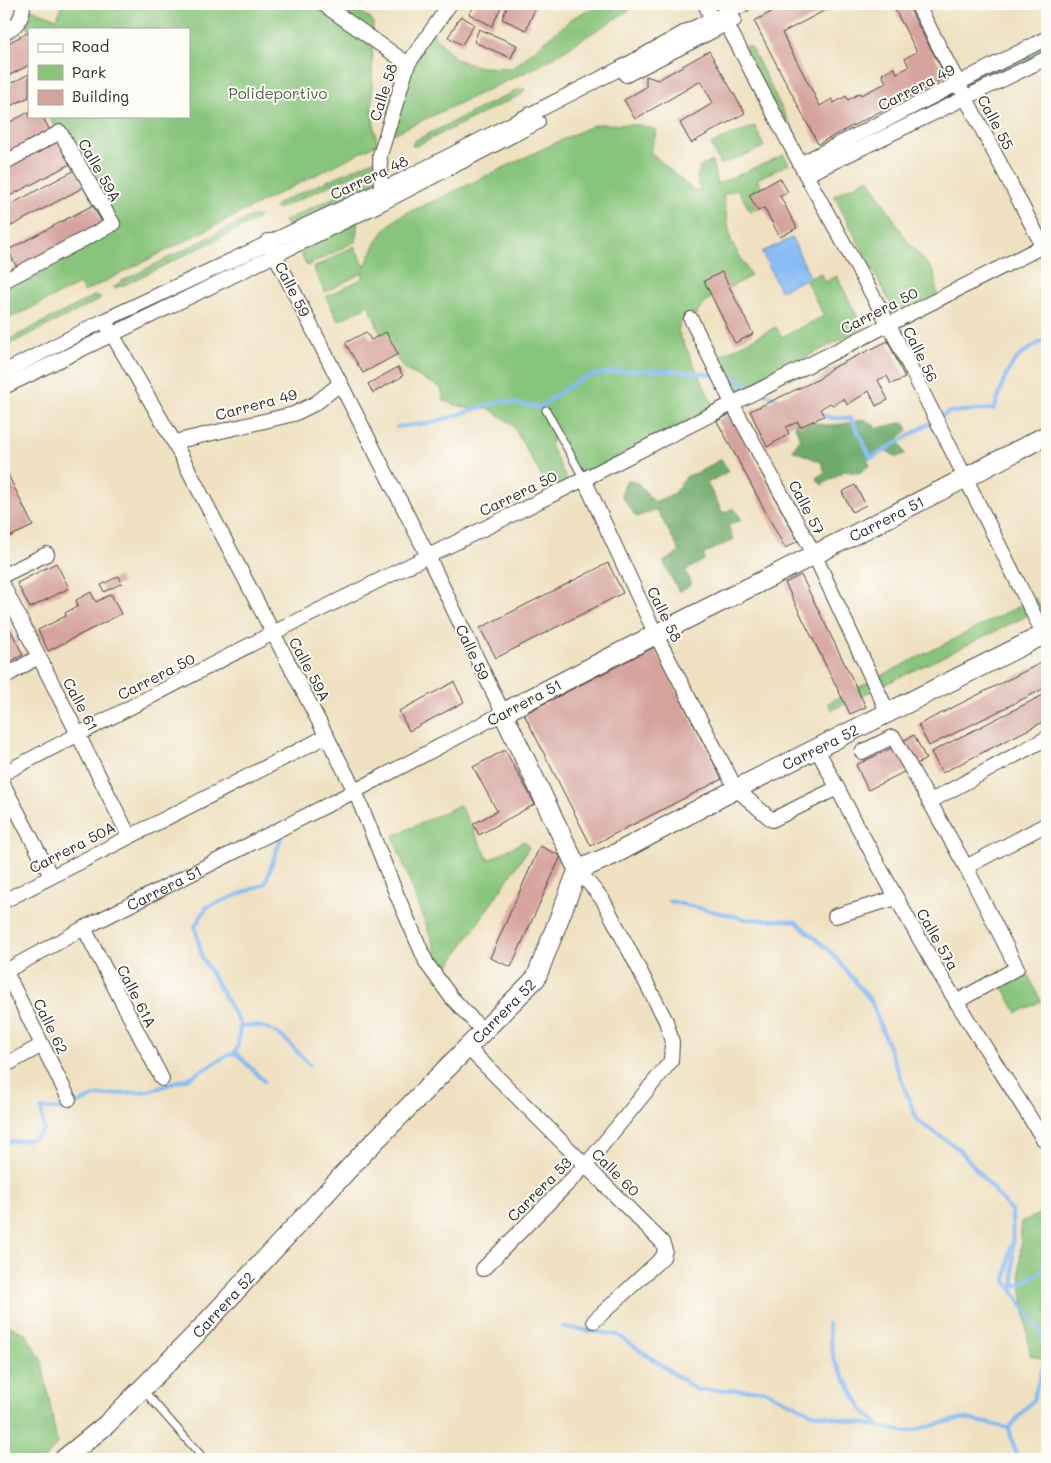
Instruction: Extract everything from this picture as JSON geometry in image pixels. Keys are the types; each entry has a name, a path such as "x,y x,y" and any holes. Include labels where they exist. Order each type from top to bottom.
{"main road":[{"name":"Carrera 51","path":"503,713 655,633 966,478 1047,435"},
{"name":"Carrera 52","path":"64,1459 106,1424 194,1336 366,1150 536,978 578,870 615,854 888,713 1046,636"},
{"name":"Calle 59","path":"503,713 578,870"}],"street":[{"path":"323,4 408,64"},
{"name":"Calle 58","path":"380,197 380,155 408,64 450,4"},
{"path":"705,4 722,13"},
{"name":"Carrera 48","path":"4,372 104,320 272,248 380,197 622,73 687,31 722,13 745,4"},
{"name":"Calle 55","path":"917,4 1046,248"},
{"path":"4,33 16,27 23,9"},
{"name":"Calle 56","path":"722,13 888,323 1046,636"},
{"name":"Carrera 49","path":"806,168 958,84 1047,38"},
{"name":"Carrera 49","path":"806,168 966,99 1047,58"},
{"name":"Calle 59A","path":"4,163 60,132 113,224 4,281"},
{"name":"Carrera 48","path":"4,387 113,334 272,248"},
{"name":"Calle 59","path":"272,248 428,556 503,713"},
{"name":"Carrera 50","path":"4,773 273,633 584,479 888,323 1046,248"},
{"name":"Calle 57","path":"691,319 732,403 814,554 888,713"},
{"name":"Calle 59A","path":"104,320 174,442 356,791 396,893 427,964 452,997 484,1032"},
{"name":"Carrera 49","path":"174,442 294,414 316,402 341,384"},
{"name":"Calle 58","path":"584,479 655,633 736,790 772,820 837,788"},
{"path":"4,575 47,554"},
{"name":"Calle 61","path":"4,587 129,836"},
{"path":"4,677 38,658"},
{"name":"Carrera 51","path":"4,971 84,928 356,791 503,713"},
{"name":"Carrera 50A","path":"4,901 327,736"},
{"path":"862,752 892,737 894,738 966,867 1017,968 956,1002"},
{"path":"929,802 1047,738"},
{"name":"Calle 57a","path":"817,749 896,898 956,1002 999,1066 1043,1139"},
{"path":"4,786 51,876"},
{"path":"966,867 1047,824"},
{"name":"Calle 59","path":"578,870 603,900 666,1021 672,1042 671,1061"},
{"path":"835,916 896,898"},
{"name":"Calle 61A","path":"84,928 162,1079"},
{"name":"Calle 62","path":"4,971 69,1099"},
{"path":"4,1066 42,1046"},
{"name":"Calle 60","path":"468,1048 662,1242 665,1250 663,1257 594,1321"},
{"name":"Carrera 53","path":"483,1269 586,1164 671,1061"}],"lane":[{"name":"Calle 58","path":"546,410 584,479"},
{"path":"141,1388 204,1459"}],"green space":[{"name":"Polideportivo","path":"62,4 350,4 373,21 372,112 377,144 84,292 80,284 4,321 4,288 67,255 108,230 50,118 190,118 190,28 28,28 24,6 57,19"},
{"path":"604,4 639,4 539,66 393,134 390,131 388,102 425,26 456,59 480,67 513,68 574,17"},
{"path":"1047,42 1047,53 977,89 972,80"},
{"path":"746,45 751,47 804,153 803,158 745,51"},
{"path":"519,89 525,89 522,94 416,146 412,146 414,141"},
{"path":"600,124 639,125 657,130 650,152 693,190 700,191 697,177 700,167 712,161 717,184 784,155 789,164 757,179 769,202 750,212 738,189 723,195 731,241 751,276 710,298 692,319 687,318 680,323 678,331 714,407 581,478 557,437 553,438 550,445 569,484 551,493 512,424 490,409 467,408 444,401 441,388 404,369 380,333 369,305 338,321 326,297 363,278 364,272 325,292 313,268 354,246 365,267 380,237 392,222 400,216 591,126"},
{"path":"755,126 764,147 720,165 711,144"},
{"path":"376,159 380,163 280,208 275,208 278,203"},
{"path":"381,175 358,215 356,241 307,266 284,221"},
{"path":"868,178 908,242 934,272 937,295 897,316 834,196"},
{"path":"252,216 259,216 255,221 122,286 113,288 120,282"},
{"path":"820,273 825,282 837,276 863,328 736,393 718,357 776,327 782,337 824,316 806,281"},
{"path":"94,296 101,297 97,301 4,347 4,342"},
{"path":"806,418 813,422 827,425 864,419 878,428 904,422 908,430 898,438 905,454 897,457 887,451 867,460 870,465 859,473 844,471 822,485 816,478 825,472 821,462 792,450 800,439 794,423"},
{"path":"721,459 729,471 707,483 723,513 734,508 742,520 728,524 733,540 704,554 704,560 685,571 692,584 679,592 663,562 680,552 657,510 636,517 621,495 627,480 638,483 654,502 673,494 687,476 699,472"},
{"path":"1035,598 1047,619 1047,637 1029,615 832,710 828,703"},
{"path":"460,805 489,860 524,841 529,848 444,973 393,836"},
{"path":"1024,967 1041,1001 1017,1013 999,979"},
{"path":"1047,1211 1047,1360 1030,1355 1020,1274 1021,1222"},
{"path":"4,1323 26,1334 42,1361 57,1443 47,1457 43,1459 4,1459"}],"water":[{"path":"792,238 810,277 780,291 762,252"}],"building":[{"path":"476,4 503,4 492,26 469,14"},
{"path":"508,4 537,4 526,30 502,19"},
{"path":"787,4 837,4 782,33 820,106 832,99 834,103 846,96 848,100 860,93 861,95 886,83 882,74 894,68 897,73 909,67 905,58 917,52 892,4 907,4 946,77 818,144 754,21"},
{"path":"461,16 474,24 462,45 448,37"},
{"path":"479,29 517,45 511,58 474,42"},
{"path":"28,33 28,66 4,78 4,45"},
{"path":"709,51 745,113 691,143 680,123 713,103 701,81 635,119 624,100 646,87 646,76 658,80"},
{"path":"28,75 28,97 4,109 4,87"},
{"path":"28,113 28,118 43,118 50,130 4,155 4,125"},
{"path":"60,140 72,163 4,199 4,170"},
{"path":"75,170 84,187 4,230 4,208"},
{"path":"780,178 788,192 780,196 797,228 780,237 764,208 758,211 749,195"},
{"path":"93,205 103,224 18,270 8,250"},
{"path":"722,272 753,334 735,343 704,281"},
{"path":"366,332 371,340 386,332 398,354 363,373 345,343"},
{"path":"888,341 905,378 891,384 887,376 878,380 888,400 876,406 869,391 847,405 844,399 833,405 830,403 820,409 824,416 800,427 798,422 786,427 789,434 767,447 750,411 819,379 830,369"},
{"path":"398,367 403,376 373,393 368,384"},
{"path":"730,414 798,541 785,548 717,421"},
{"path":"4,466 33,526 7,538 4,531"},
{"path":"855,485 866,505 852,512 842,492"},
{"path":"56,563 69,588 30,608 17,583"},
{"path":"608,563 623,593 496,658 480,628"},
{"path":"801,575 866,707 850,714 785,583"},
{"path":"119,576 122,583 104,592 101,585"},
{"path":"91,592 96,602 111,594 121,614 48,651 38,630 66,616 65,613 78,606 76,600"},
{"path":"4,617 23,655 11,661 4,646"},
{"path":"654,647 722,779 591,846 524,714"},
{"path":"1045,661 1047,666 1047,687 929,746 918,725"},
{"path":"454,682 464,702 409,731 399,711"},
{"path":"1047,693 1047,720 942,773 931,752"},
{"path":"914,735 926,759 913,766 901,742"},
{"path":"896,746 908,770 868,790 856,765"},
{"path":"505,750 535,804 479,835 473,824 497,811 473,767"},
{"path":"540,846 561,856 511,967 490,958"}],"waterway":[{"path":"821,414 832,418 851,418 871,458 949,412 994,409 1007,375 1016,359 1047,339"},
{"path":"397,427 431,423 502,401 540,407 576,382 610,372 647,370 714,375"},
{"path":"723,377 734,378 754,388"},
{"path":"762,392 781,401"},
{"path":"234,1054 238,1045 240,1024 202,957 195,926 207,907 265,884 281,838"},
{"path":"669,901 746,919 795,921 832,953 871,1001 917,1120 959,1149 1012,1212 1014,1287"},
{"path":"241,1026 264,1027 273,1031 288,1041 310,1065"},
{"path":"4,1142 33,1139 44,1130 41,1109 65,1109 95,1096 149,1091 189,1078 230,1054 237,1054 264,1081"},
{"path":"1009,1428 1033,1400 1046,1357 1042,1334 1006,1281 1010,1246 1011,1254"},
{"path":"1014,1287 1047,1268"},
{"path":"828,1324 834,1360 863,1410 880,1426"},
{"path":"563,1327 618,1335 697,1390 763,1390 812,1413 906,1432 963,1418 1009,1428"},
{"path":"1009,1428 1017,1459"}]}
